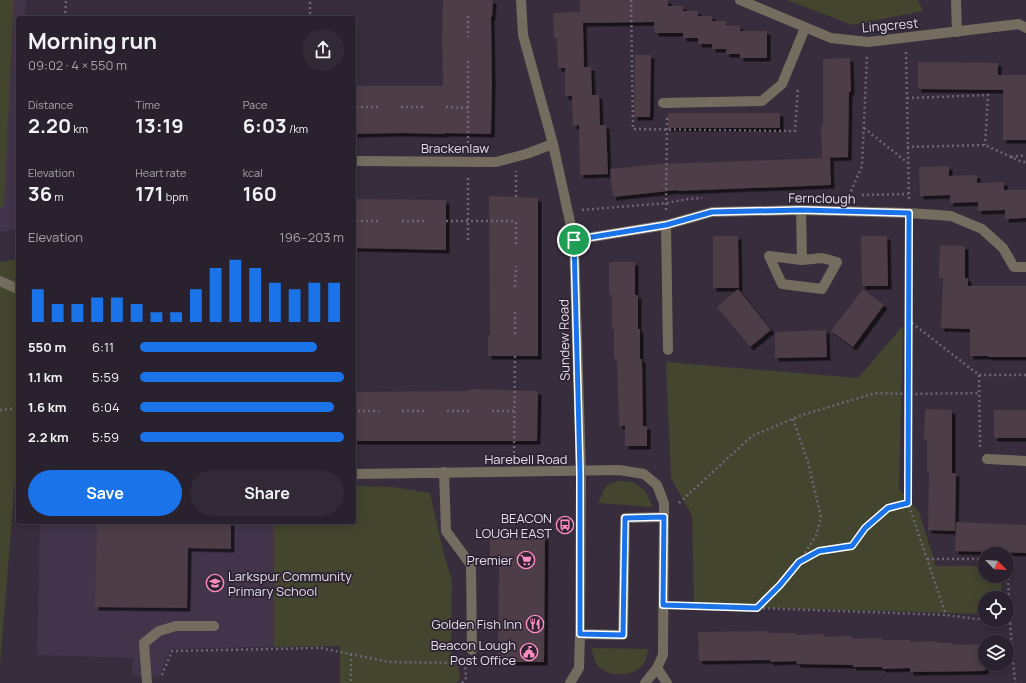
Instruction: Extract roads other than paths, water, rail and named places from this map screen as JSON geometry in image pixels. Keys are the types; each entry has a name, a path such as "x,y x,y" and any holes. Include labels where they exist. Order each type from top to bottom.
{"street":[{"name":"Sundew Road","path":"521,0 522,35 553,144 574,240 580,472 580,634 579,668 570,683"},
{"name":"Lingcrest","path":"740,0 831,38 868,42 1019,24 1026,28"},
{"path":"956,0 957,32"},
{"path":"665,103 762,101 782,84 805,28"},
{"name":"Brackenlaw","path":"356,161 496,162 517,157 553,144"},
{"path":"801,210 802,260"},
{"name":"Fernclough","path":"574,240 666,225 712,212 801,210 909,213 951,216 982,229 1003,248 1014,267 1026,267"},
{"path":"666,225 668,350"},
{"path":"769,256 802,260 822,258 837,262 822,289 782,284 769,256"},
{"path":"0,281 16,288"},
{"path":"987,459 1026,461"},
{"name":"Harebell Road","path":"356,474 580,472 619,470 644,474 657,485 664,503 663,654 657,668 645,683"},
{"path":"444,472 446,531 471,565 472,650"},
{"path":"580,634 623,635 625,518 664,517"},
{"path":"147,683 144,643 159,631 176,626 214,626"},
{"path":"657,668 666,683"}],"place":[{"name":"BEACON LOUGH EAST","path":"565,525"},
{"name":"Premier","path":"526,560"},
{"name":"Larkspur Community Primary School","path":"215,583"},
{"name":"Golden Fish Inn","path":"535,624"},
{"name":"Beacon Lough Post Office","path":"529,652"}]}
